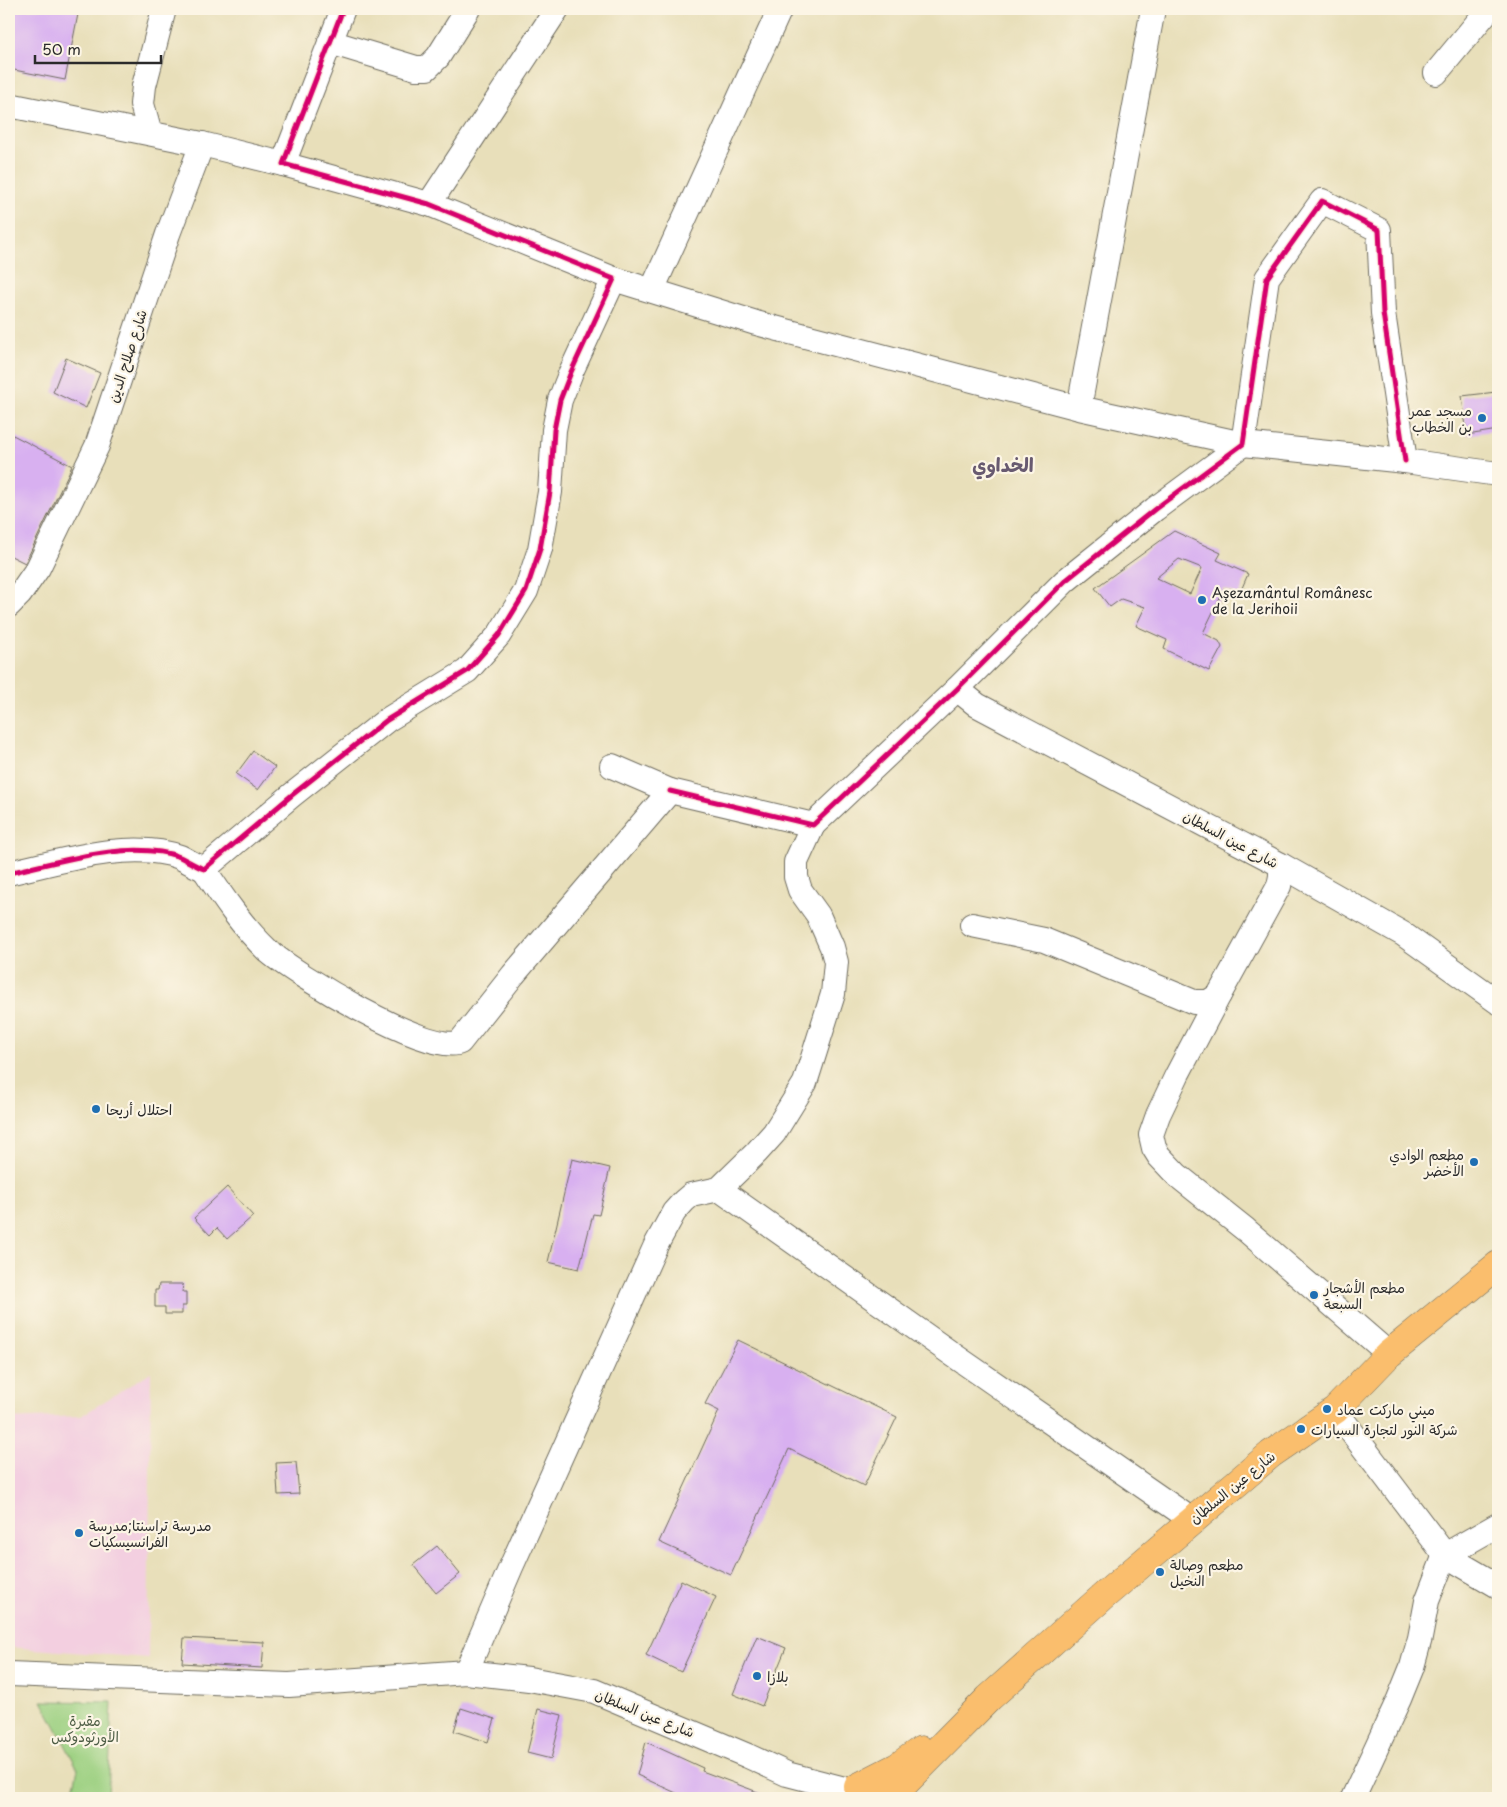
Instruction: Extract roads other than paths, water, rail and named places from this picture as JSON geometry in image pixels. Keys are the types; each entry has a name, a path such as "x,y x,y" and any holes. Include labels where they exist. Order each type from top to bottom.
{"main road":[{"name":"شارع عين السلطان","path":"890,1798 1004,1685 1192,1520 1271,1454 1335,1410 1390,1354 1498,1265"},
{"name":"شارع عين السلطان","path":"850,1792 897,1767 953,1725 971,1716"},
{"path":"850,1792 872,1788 883,1798"}],"street":[{"path":"150,133 142,104 144,86 164,9"},
{"path":"283,164 343,9"},
{"path":"330,42 416,68 427,68 438,57 468,9"},
{"path":"429,204 557,9"},
{"path":"652,290 780,9"},
{"path":"1079,408 1153,9"},
{"path":"1436,73 1489,9"},
{"path":"9,105 202,144 429,204 614,279 756,323 1079,408 1243,444 1405,461 1498,474"},
{"name":"شارع صلاح الدين","path":"9,605 20,594 38,568 97,446 168,234 202,144"},
{"path":"466,1672 515,1558 656,1245 674,1212 691,1195 718,1189 756,1153 774,1133 805,1082 833,994 836,962 832,947 818,915 800,890 796,876 796,862 813,825 957,689 1065,581 1155,509 1243,444 1267,278 1322,202 1379,230 1384,313 1405,461"},
{"path":"204,869 292,795 387,720 467,671 499,635 526,591 540,549 550,492 554,430 560,400 614,279"},
{"name":"شارع عين السلطان","path":"957,689 977,705 1281,865 1403,934 1498,1002"},
{"path":"612,766 670,792 813,825"},
{"path":"9,873 106,852 143,851 164,853 180,858 204,869 234,913 268,951 296,972 326,991 415,1036 437,1043 456,1044 460,1042 513,976 670,792"},
{"path":"1281,865 1279,886 1200,1029 1153,1127 1151,1134 1154,1148 1177,1175 1246,1230 1390,1354"},
{"path":"972,925 1044,940 1194,1002 1208,1002 1219,995"},
{"path":"1194,1002 1202,1017 1200,1029"},
{"path":"718,1189 1192,1520"},
{"path":"1335,1410 1445,1555 1498,1586"},
{"path":"1353,1798 1412,1667 1428,1601 1445,1555 1498,1525"},
{"name":"شارع عين السلطان","path":"9,1674 289,1685 466,1672 529,1679 594,1691 787,1774 850,1792"},
{"name":"شارع عين السلطان","path":"787,1774 820,1798"}],"place":[{"name":"مسجد عمر بن الخطاب","path":"1482,418"},
{"name":"Aşezamântul Românesc de la Jerihoii","path":"1202,600"},
{"name":"احتلال أريحا","path":"96,1109"},
{"name":"مطعم الوادي الأخضر","path":"1474,1162"},
{"name":"مطعم الأشجار السبعة","path":"1314,1295"},
{"name":"ميني ماركت عماد","path":"1327,1409"},
{"name":"شركة النور لتجارة السيارات","path":"1301,1429"},
{"name":"مدرسة تراسنتا;مدرسة الفرانسيسكيات","path":"79,1533"},
{"name":"مطعم وصالة النخيل","path":"1160,1572"},
{"name":"بلازا","path":"757,1676"}],"district":[{"name":"الخداوي","path":"1003,464"}],"park label":[{"name":"مقبرة الأورثودوكس","path":"85,1728"}]}
